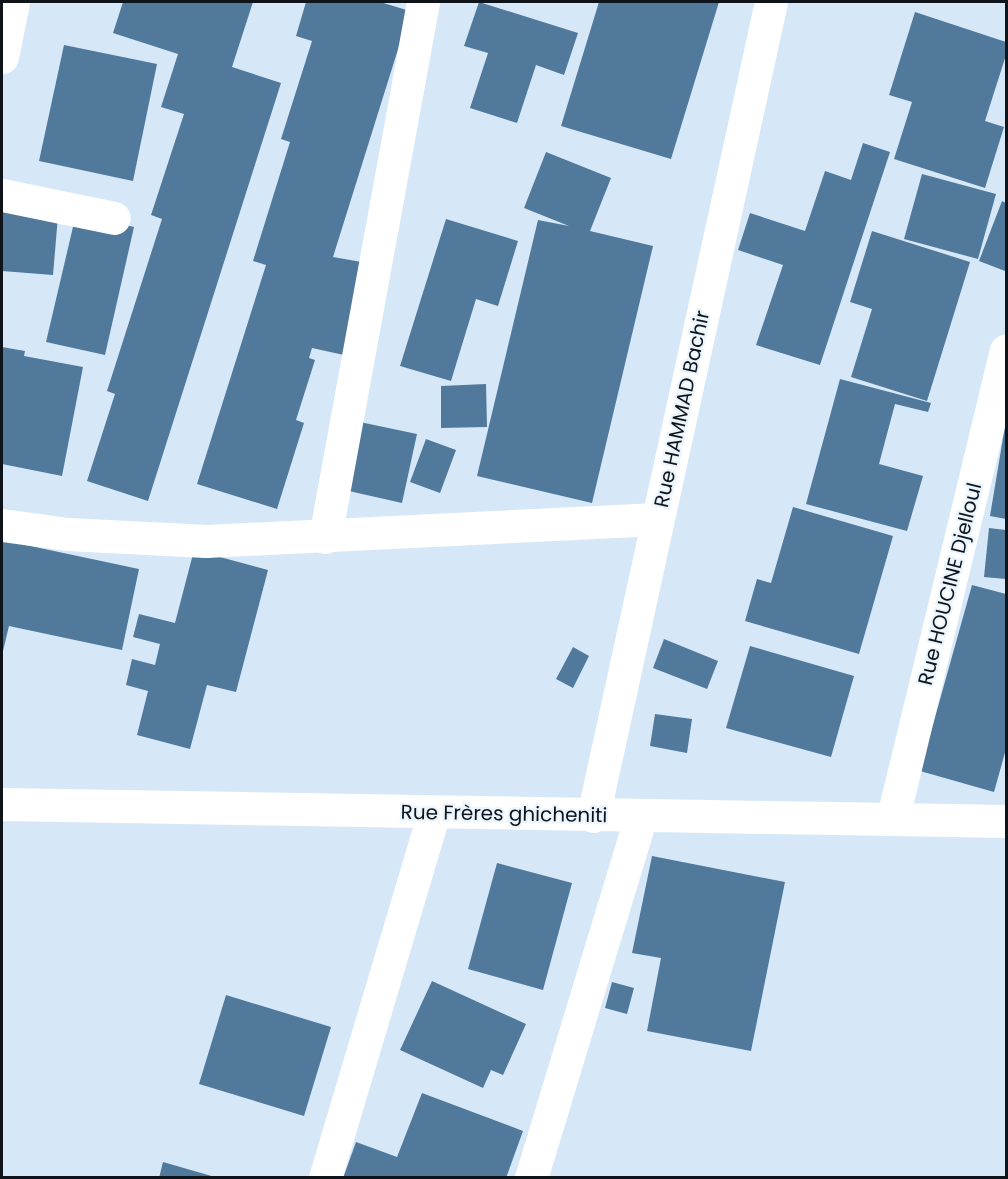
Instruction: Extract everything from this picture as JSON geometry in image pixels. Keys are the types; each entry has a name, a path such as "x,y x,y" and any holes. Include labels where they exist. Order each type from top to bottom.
{"street":[{"path":"2,57 13,2"},
{"path":"325,537 423,2"},
{"name":"Rue HAMMAD Bachir","path":"593,816 771,2"},
{"path":"2,195 114,218"},
{"name":"Rue HOUCINE Djelloul","path":"893,817 1006,351"},
{"path":"2,525 68,534 206,541 325,537 657,519"},
{"name":"Rue Frères ghicheniti","path":"2,804 593,816 893,817 1006,821"},
{"path":"325,1178 434,813"},
{"path":"531,1178 641,816"}],"building":[{"path":"123,2 253,2 232,67 281,83 148,501 87,481 115,394 107,391 162,219 151,215 184,114 161,107 178,54 113,33"},
{"path":"306,2 380,2 410,11 333,257 373,264 353,357 312,348 309,358 315,360 296,420 304,423 277,509 197,484 266,265 253,261 290,142 281,139 312,41 296,36"},
{"path":"479,2 578,33 564,75 536,65 517,123 470,108 488,53 464,46"},
{"path":"599,2 719,2 671,159 561,126"},
{"path":"915,12 1006,42 1006,55 985,121 1004,127 985,188 894,159 912,102 889,95"},
{"path":"64,45 157,64 133,181 39,161"},
{"path":"863,143 890,152 820,365 756,345 783,265 738,250 750,213 805,231 825,171 851,180"},
{"path":"546,152 611,178 590,231 653,246 592,503 477,476 538,220 569,226 524,208"},
{"path":"922,174 996,194 978,259 904,239"},
{"path":"1002,201 1006,203 1005,271 979,261"},
{"path":"2,211 58,216 53,275 2,271"},
{"path":"76,214 134,227 105,355 46,342"},
{"path":"446,219 518,241 498,306 476,299 451,381 400,366"},
{"path":"872,231 970,262 927,401 851,377 872,309 850,302"},
{"path":"2,347 25,351 24,356 83,367 62,476 2,464"},
{"path":"840,379 931,403 928,412 895,404 879,464 923,476 907,531 806,504"},
{"path":"486,384 487,427 441,428 441,386"},
{"path":"355,421 417,434 402,503 340,489"},
{"path":"1006,426 1006,519 990,516"},
{"path":"426,439 456,450 440,493 410,482"},
{"path":"793,507 893,536 859,654 745,621 757,579 771,583"},
{"path":"989,528 1006,530 1006,579 984,577"},
{"path":"2,540 139,569 122,650 9,626 2,655"},
{"path":"194,550 268,570 236,692 207,685 190,749 137,735 148,691 126,685 132,659 155,665 160,644 133,637 139,614 175,623"},
{"path":"972,585 1006,594 1006,749 994,792 920,771"},
{"path":"664,639 718,661 707,689 653,668"},
{"path":"750,646 854,676 831,757 726,728"},
{"path":"573,647 589,656 573,688 556,679"},
{"path":"655,714 692,719 687,753 650,746"},
{"path":"652,856 785,882 751,1051 647,1031 661,958 632,953"},
{"path":"497,863 572,883 543,990 468,969"},
{"path":"432,981 526,1024 503,1075 491,1070 483,1088 400,1050"},
{"path":"612,982 634,988 627,1014 605,1008"},
{"path":"226,995 331,1027 304,1116 199,1084"},
{"path":"422,1093 523,1131 506,1178 343,1178 356,1142 397,1157"},
{"path":"163,1162 215,1177 215,1178 159,1178"}]}
